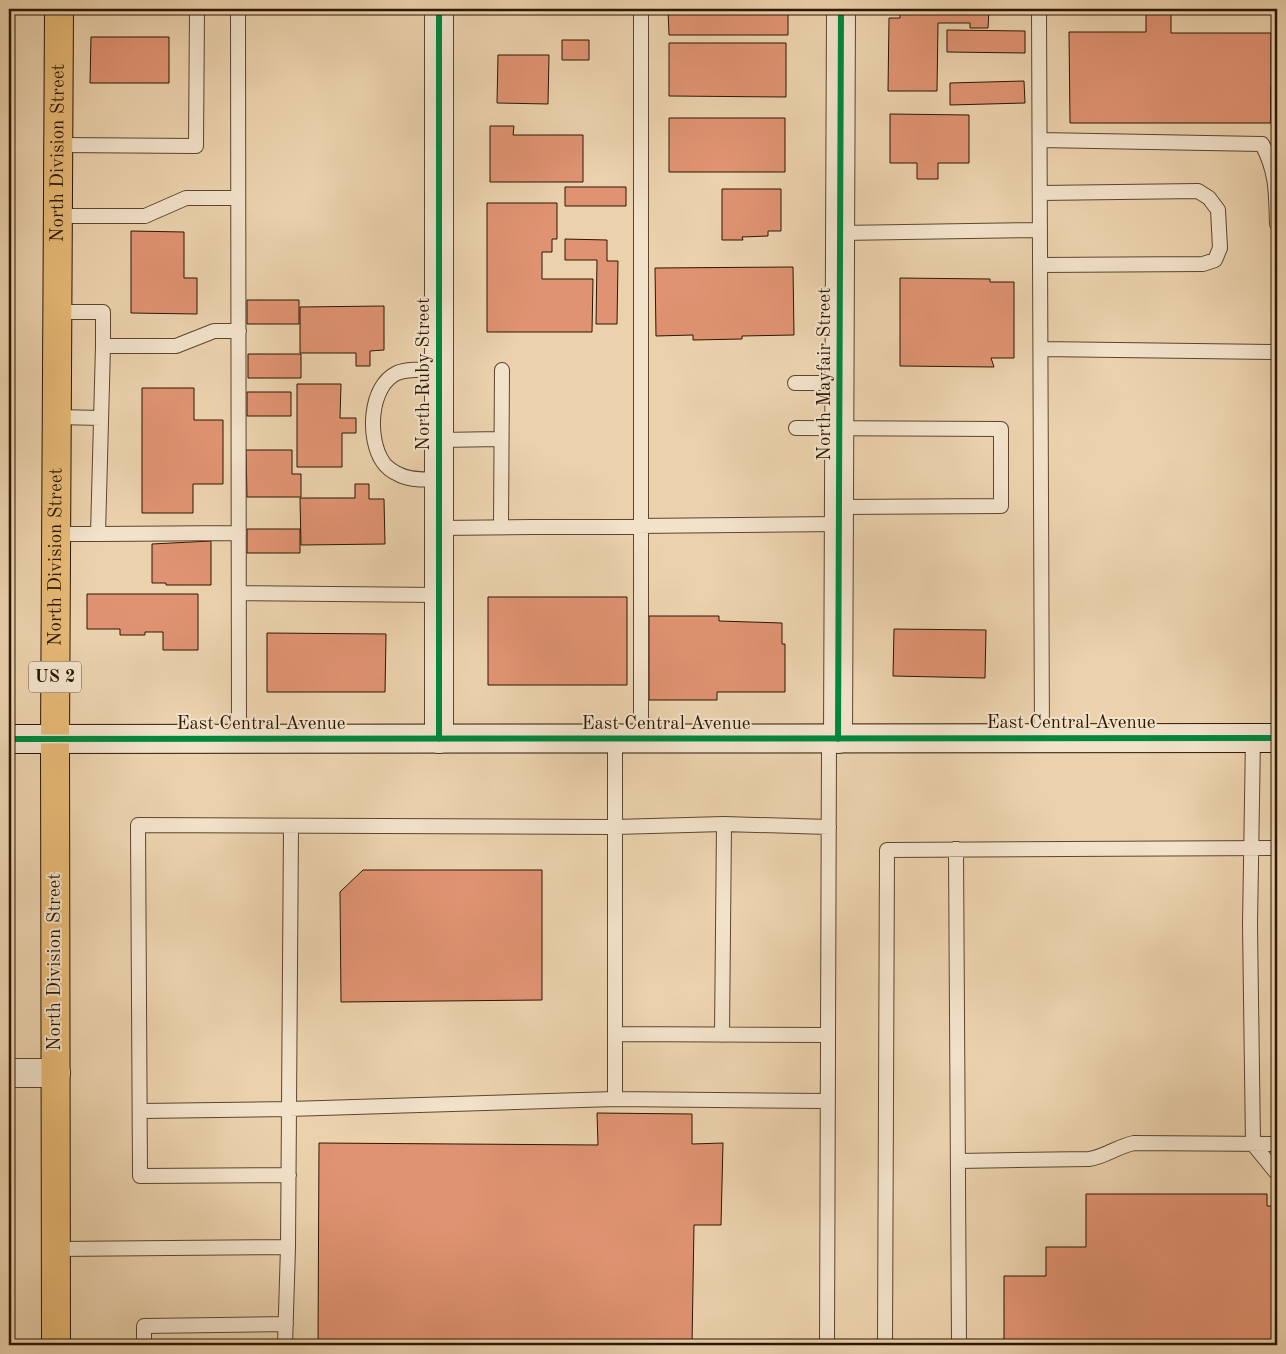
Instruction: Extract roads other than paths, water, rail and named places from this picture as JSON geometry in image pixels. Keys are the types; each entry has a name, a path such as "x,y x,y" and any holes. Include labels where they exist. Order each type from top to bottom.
{"main road":[{"name":"North Division Street","path":"56,1345 55,738 59,9"}],"street":[{"name":"North Ruby Street","path":"439,738 440,9"},
{"name":"North Mayfair Street","path":"834,738 840,428 841,9"},
{"name":"East Central Avenue","path":"9,738 1265,738"},
{"path":"9,1073 56,1073"}],"lane":[{"path":"58,145 196,146 196,9"},
{"path":"238,9 239,738"},
{"path":"615,1099 615,827 628,738 641,526 641,9"},
{"path":"1040,9 1042,738"},
{"path":"1040,140 1262,144 1270,158 1276,180 1277,224"},
{"path":"1040,192 1198,191 1209,198 1218,210 1220,248 1215,260 1203,264 1040,265"},
{"path":"58,216 145,216 186,198 238,198"},
{"path":"840,233 1040,230"},
{"path":"57,312 103,312 98,534"},
{"path":"103,346 176,346 214,331 239,331"},
{"path":"1041,349 1277,352"},
{"path":"440,370 398,372 388,379 381,389 375,404 372,421 376,449 384,464 397,474 408,479 440,480"},
{"path":"501,527 502,370"},
{"path":"795,384 840,384"},
{"path":"56,418 100,418"},
{"path":"440,528 641,526 1001,506 1001,429 796,428"},
{"path":"440,440 501,439"},
{"path":"56,534 239,533"},
{"path":"239,593 439,594"},
{"path":"827,1345 828,827 834,738"},
{"path":"1265,738 1251,848 1253,1144 1277,1172"},
{"path":"288,1175 140,1176 138,825 615,827 724,824 828,827"},
{"path":"722,1035 724,824"},
{"path":"285,1345 288,1248 291,827"},
{"path":"885,1345 887,850 1277,848"},
{"path":"956,849 959,1345"},
{"path":"615,1034 828,1036"},
{"path":"141,1111 289,1109 615,1099 828,1101"},
{"path":"958,1161 1099,1158 1120,1147 1134,1143 1277,1144"},
{"path":"56,1249 288,1248"},
{"path":"144,1345 144,1326 286,1324"}]}
